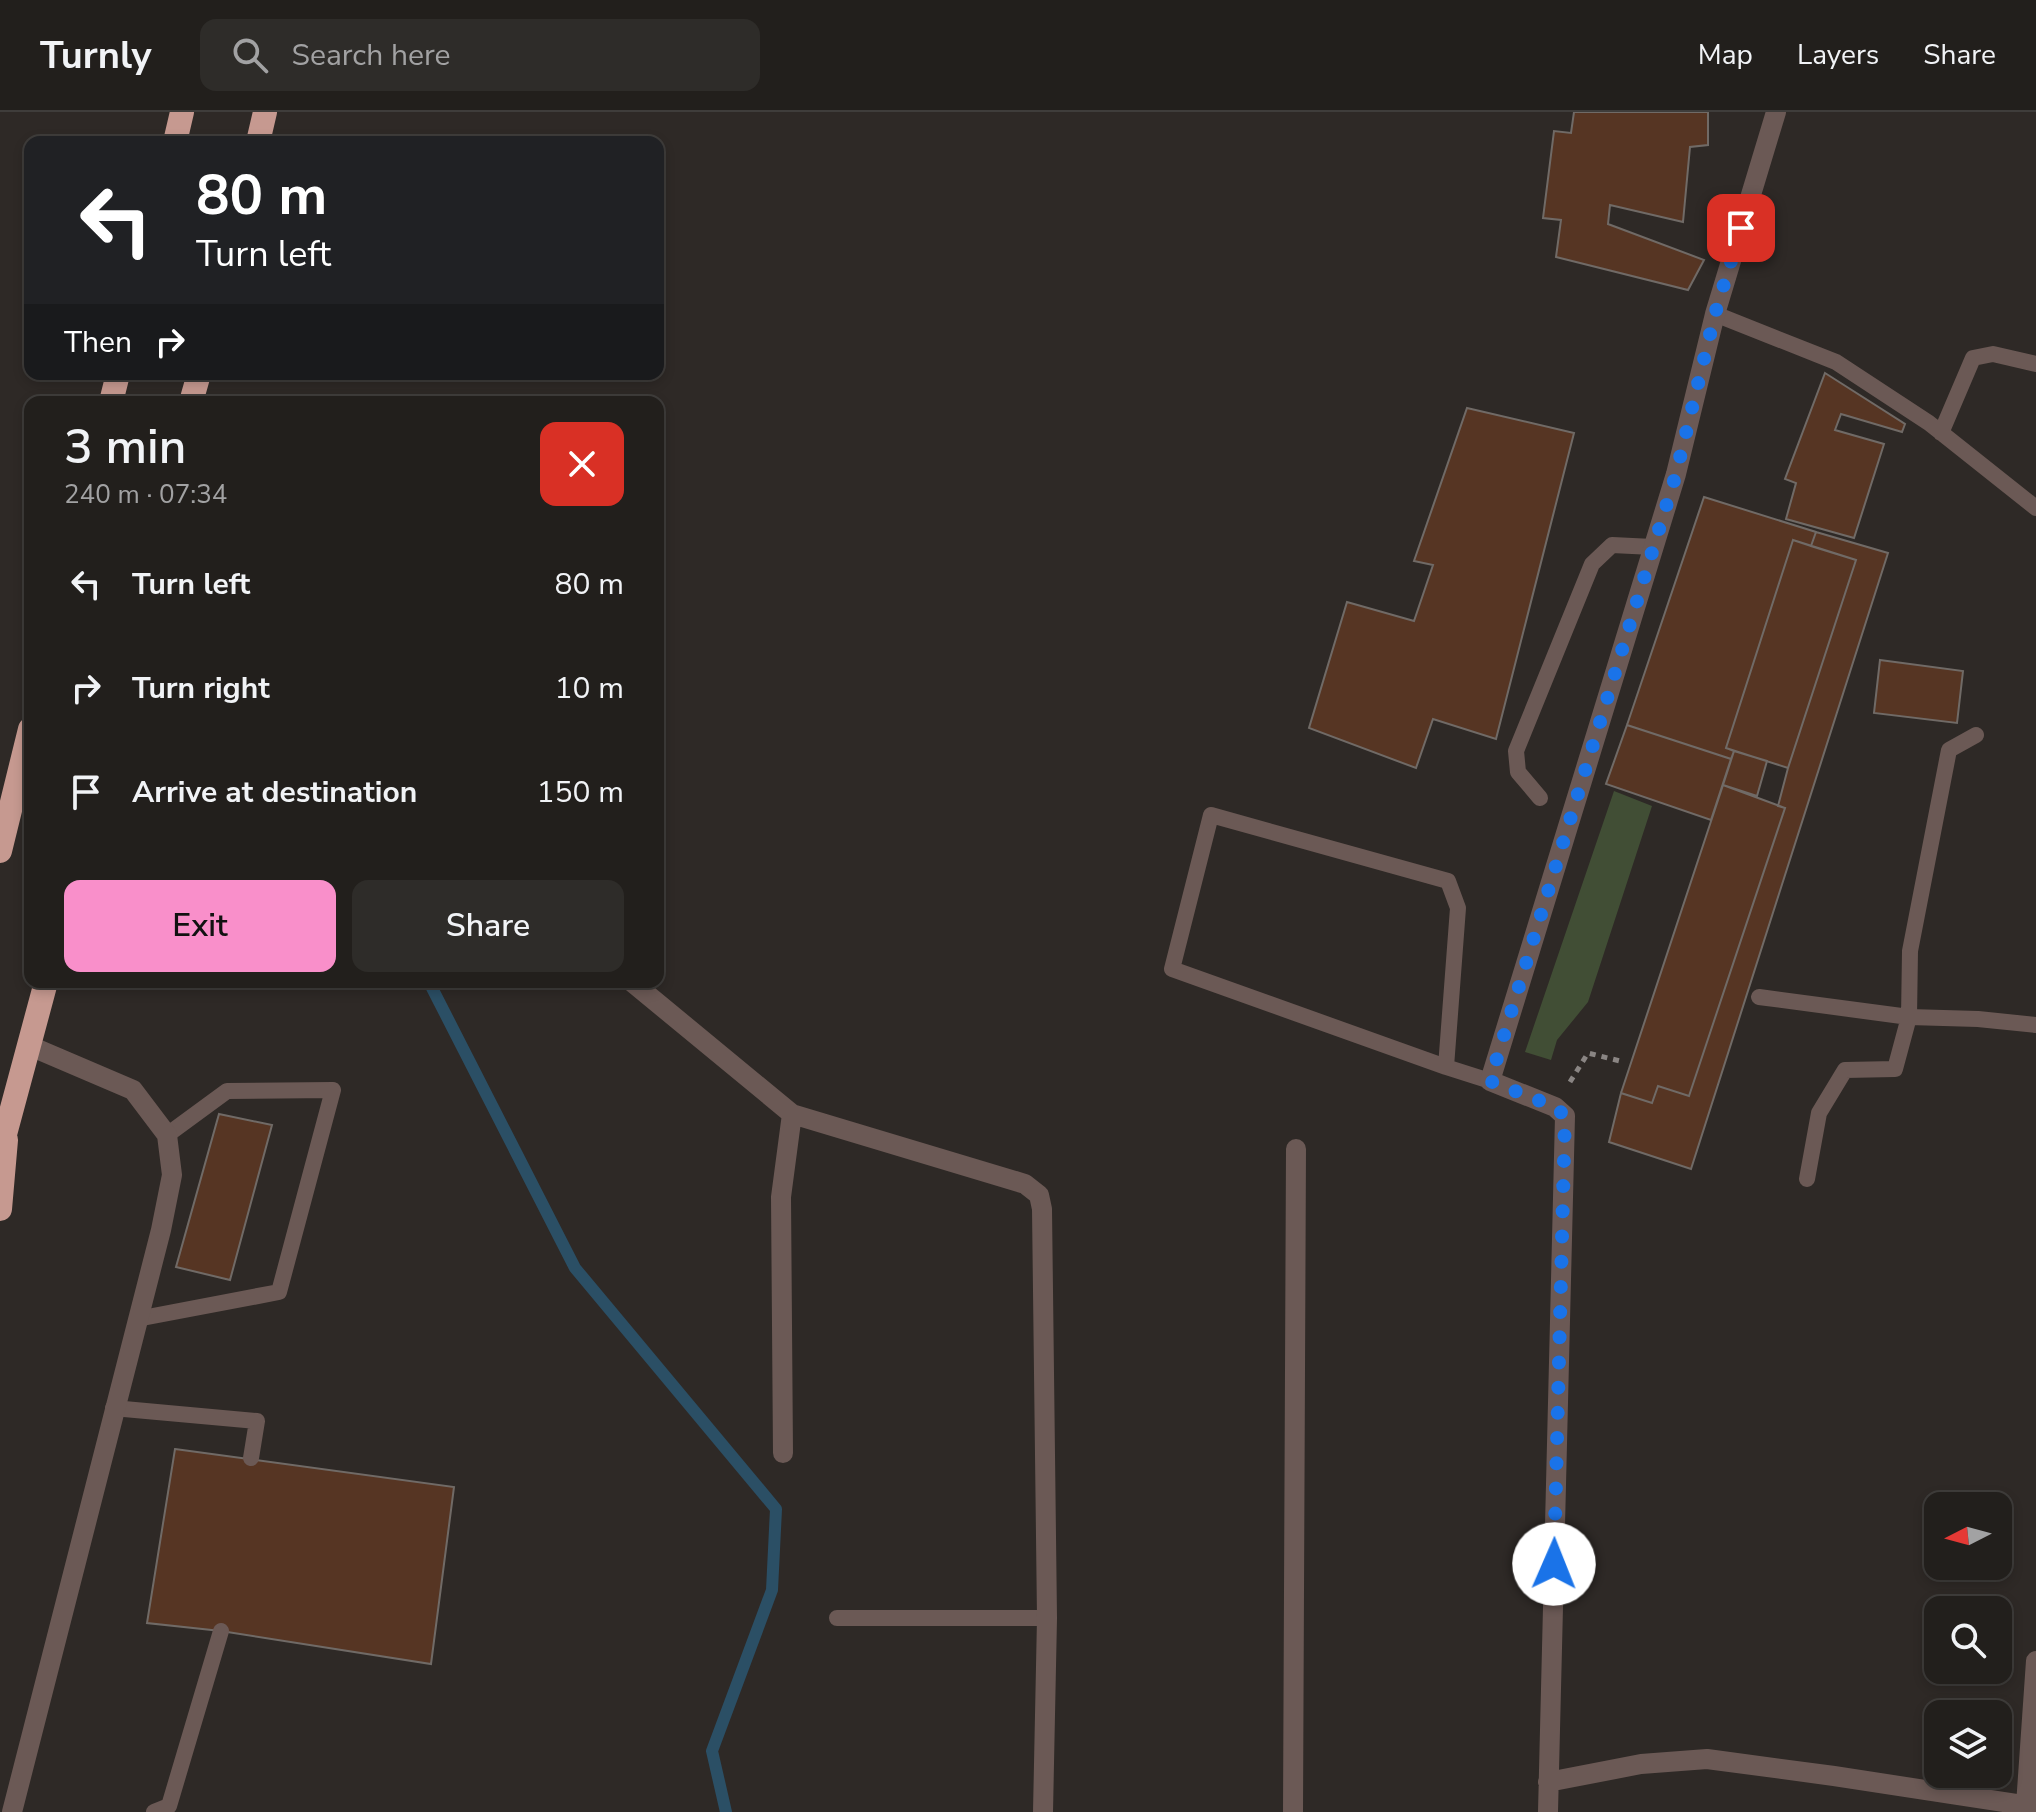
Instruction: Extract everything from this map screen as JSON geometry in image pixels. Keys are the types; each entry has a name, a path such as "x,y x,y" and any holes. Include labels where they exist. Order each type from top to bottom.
{"highway":[{"path":"176,136 182,112"},
{"path":"259,136 265,112"},
{"path":"0,851 24,753"},
{"path":"0,1153 44,988"},
{"path":"0,1209 7,1129"}],"street":[{"path":"1548,1812 1565,1116 1555,1107 1490,1081 1676,474 1715,314 1776,112"},
{"path":"639,988 792,1114 1025,1184 1039,1195 1042,1209 1047,1618 1043,1812"},
{"path":"12,1812 172,1175 167,1135 133,1090 30,1046"},
{"path":"783,1453 781,1197 792,1114"},
{"path":"1293,1812 1296,1149"},
{"path":"1548,1782 1641,1764 1707,1759 2031,1806 2036,1661"},
{"path":"0,1810 16,1791"}],"lane":[{"path":"1715,314 1836,362 1941,433 2036,508"},
{"path":"1941,433 1973,358 1993,354 2036,364"},
{"path":"1540,798 1518,772 1516,751 1592,564 1612,545 1653,547"},
{"path":"1807,1179 1819,1113 1845,1070 1895,1069 1909,1017 1910,951 1949,750 1976,735"},
{"path":"1446,1067 1458,908 1448,881 1211,815 1172,969 1446,1067 1490,1081"},
{"path":"1759,997 1909,1017 2036,1025"},
{"path":"137,1319 279,1292 333,1090 227,1091 167,1135"},
{"path":"113,1408 257,1421 251,1458"},
{"path":"837,1618 1047,1618"},
{"path":"154,1812 169,1806 221,1631"}],"path":[{"path":"1555,1107 1588,1053 1620,1061"}],"green space":[{"path":"1614,791 1652,806 1588,1002 1557,1040 1551,1060 1525,1052"}],"building":[{"path":"1574,112 1708,112 1708,145 1690,147 1683,222 1610,205 1608,224 1704,260 1688,290 1556,257 1561,220 1543,218 1554,131 1571,133"},
{"path":"1825,373 1905,424 1902,432 1841,414 1835,430 1884,444 1854,538 1786,519 1796,483 1785,479"},
{"path":"1467,408 1574,433 1496,739 1433,719 1416,768 1309,728 1347,602 1414,621 1433,565 1414,561"},
{"path":"1704,497 1816,532 1811,546 1793,540 1726,748 1734,751 1731,759 1627,725"},
{"path":"1816,532 1888,553 1691,1169 1609,1142 1621,1093 1652,1103 1658,1086 1689,1096 1785,808 1778,806 1788,768 1856,560 1811,546"},
{"path":"1793,540 1856,560 1788,768 1726,748"},
{"path":"1880,660 1963,671 1957,723 1874,713"},
{"path":"1627,725 1731,759 1711,820 1606,784"},
{"path":"1734,751 1767,761 1757,796 1723,785"},
{"path":"1723,785 1785,808 1689,1096 1658,1086 1652,1103 1621,1093"},
{"path":"219,1114 272,1125 230,1280 176,1267"},
{"path":"175,1449 454,1487 431,1664 221,1631 147,1623"}],"waterway":[{"path":"432,988 575,1268 776,1509 772,1590 712,1751 726,1812"}],"route":[{"path":"1554,1564 1565,1116 1555,1107 1490,1081 1676,474 1715,314 1741,228"}]}
